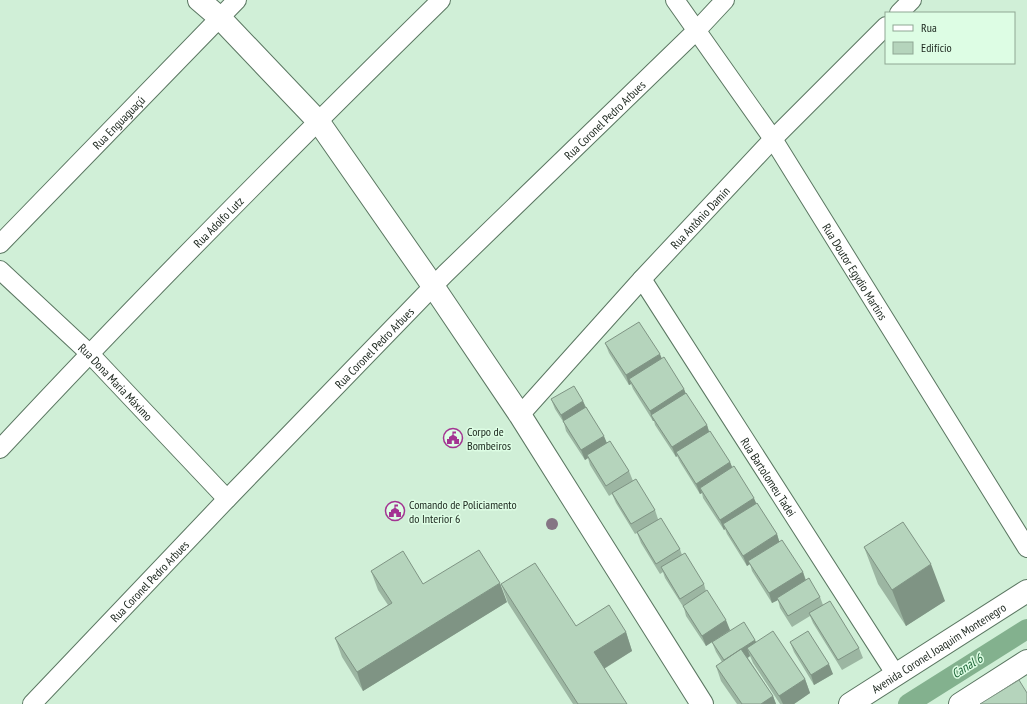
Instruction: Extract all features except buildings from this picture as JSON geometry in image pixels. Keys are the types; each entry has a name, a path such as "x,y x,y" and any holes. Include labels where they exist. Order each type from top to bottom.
{"street":[{"path":"199,0 220,18 318,121 433,286 520,415 702,704"},
{"name":"Rua Enguaguaçú","path":"0,244 237,0"},
{"name":"Rua Adolfo Lutz","path":"0,449 89,353 318,121 441,0"},
{"name":"Rua Doutor Egydio Martins","path":"675,0 773,139 1027,548"},
{"name":"Rua Coronel Pedro Arbues","path":"32,704 433,286 697,30 725,0"},
{"path":"900,12 912,0"},
{"name":"Rua Antônio Damin","path":"520,415 642,279 773,139 885,27"},
{"name":"Rua Dona Maria Máximo","path":"0,270 89,353 227,499"},
{"name":"Rua Bartolomeu Tadei","path":"642,279 896,675"},
{"name":"Avenida Coronel Joaquim Montenegro","path":"850,704 1027,590"},
{"path":"960,704 1027,662"}],"waterway":[{"name":"Canal 6","path":"908,704 1027,629"}],"place":[{"name":"Corpo de Bombeiros","path":"453,438"},
{"name":"Comando de Policiamento do Interior 6","path":"395,511"}]}
